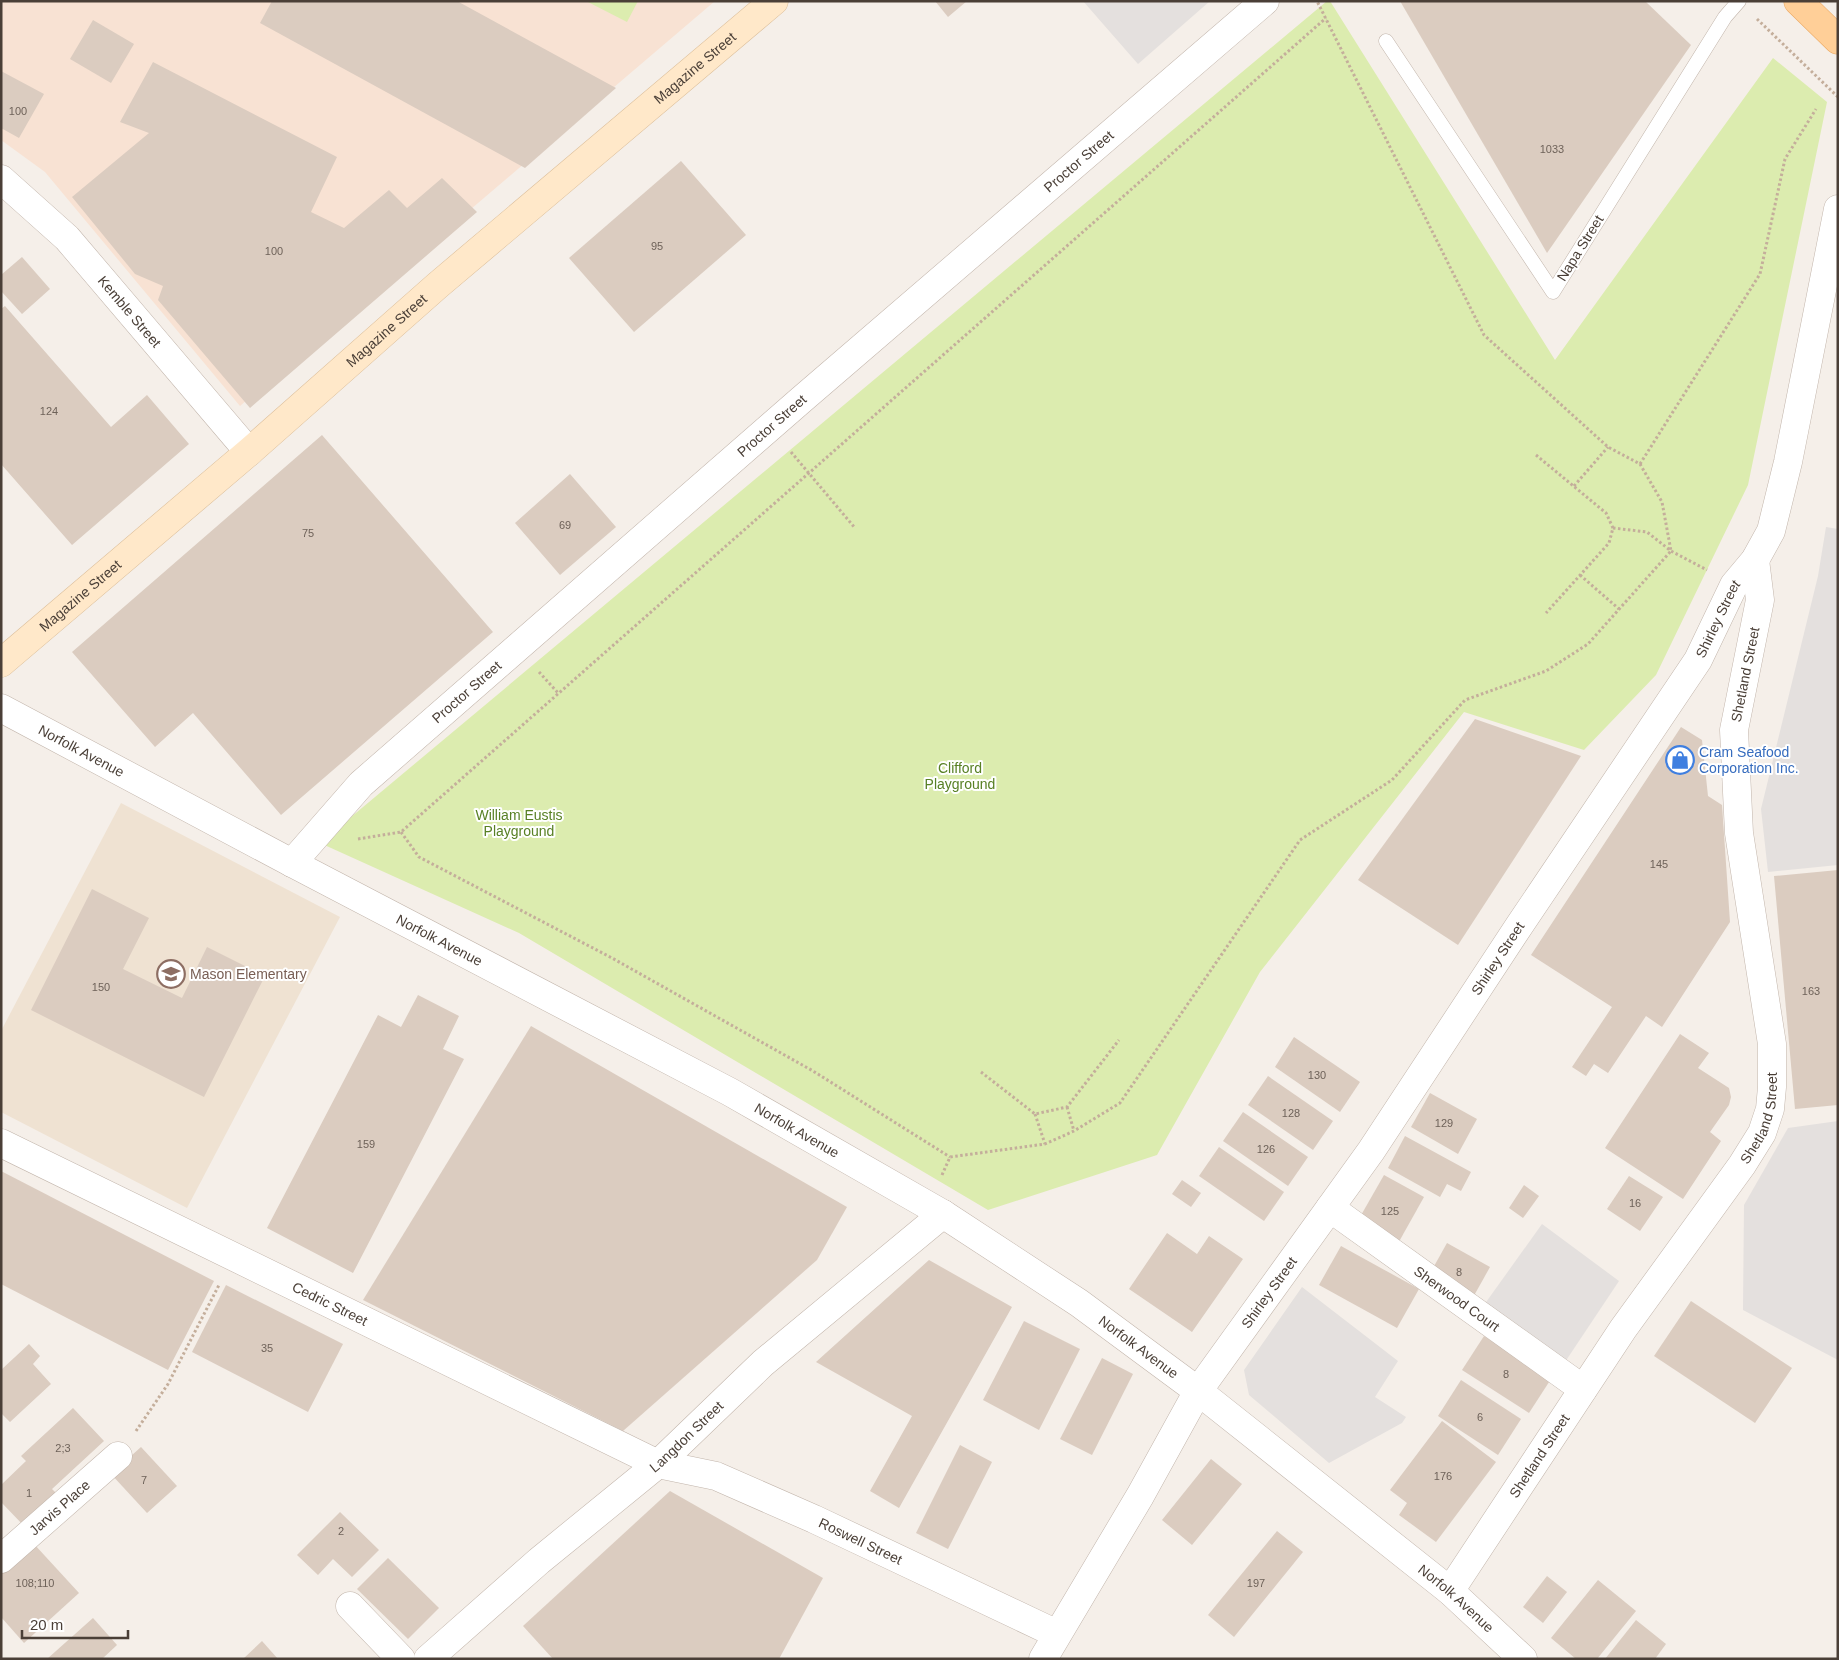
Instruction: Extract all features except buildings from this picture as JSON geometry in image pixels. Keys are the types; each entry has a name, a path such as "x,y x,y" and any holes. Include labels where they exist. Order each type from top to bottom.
{"main road":[{"name":"Magazine Street","path":"1,663 249,452 438,285 774,1"},
{"path":"1798,1 1838,40"}],"street":[{"name":"Proctor Street","path":"292,863 361,784 795,406 1265,1"},
{"name":"Kemble Street","path":"1,179 67,238 249,452"},
{"name":"Shirley Street","path":"1043,1659 1140,1496 1198,1392 1371,1152 1519,926 1698,660 1734,584 1755,560 1771,531 1779,503 1838,209"},
{"name":"Shetland Street","path":"1450,1591 1623,1329 1742,1165 1762,1133 1770,1109 1772,1044 1740,833 1734,730 1760,600 1755,560"},
{"name":"Norfolk Avenue","path":"1,708 292,863 730,1092 943,1214 1079,1303 1198,1392 1450,1591 1523,1659"},
{"name":"Cedric Street","path":"1,1143 658,1464"},
{"name":"Sherwood Court","path":"1330,1208 1584,1389"},
{"name":"Langdon Street","path":"428,1659 539,1561 658,1464 764,1363 943,1214"},
{"name":"Jarvis Place","path":"1,1559 118,1456"},
{"name":"Roswell Street","path":"658,1464 716,1476 814,1519 1057,1634"},
{"path":"350,1606 401,1659"}],"lane":[{"name":"Napa Street","path":"1386,41 1552,292 1725,17 1739,1"}],"path":[{"path":"1317,1 1484,335 1608,447 1640,464 1662,502 1671,551"},
{"path":"1739,1 1838,97"},
{"path":"352,840 401,832 1326,18"},
{"path":"1640,464 1760,274 1785,159 1816,110"},
{"path":"1574,486 1608,447"},
{"path":"1536,455 1606,513 1613,528 1609,544 1546,613"},
{"path":"809,474 855,528"},
{"path":"1613,528 1647,532 1671,551 1734,584"},
{"path":"401,832 419,857 612,958 796,1062 950,1158 1045,1144 1074,1131 1120,1103 1300,840 1392,780 1465,700 1546,671 1588,644 1671,551"},
{"path":"1580,575 1619,609"},
{"path":"1036,1114 1068,1108 1119,1040"},
{"path":"981,1072 1036,1114 1045,1144"},
{"path":"1068,1108 1074,1131"},
{"path":"939,1178 950,1158"},
{"path":"118,1456 168,1384 234,1257"}],"shaded area":[{"path":"1,1 715,1 240,406 45,172 1,140"},
{"path":"1083,1 1210,1 1138,64"},
{"path":"1826,527 1838,529 1838,865 1768,872 1761,809 1818,576"},
{"name":"Mason Elementary","path":"121,803 340,917 187,1208 1,1112 1,1031"},
{"path":"1838,1121 1838,1360 1743,1310 1744,1205 1788,1128"},
{"path":"1542,1224 1619,1281 1565,1362 1484,1305"},
{"path":"1302,1287 1398,1361 1375,1397 1406,1417 1402,1423 1329,1463 1249,1395 1244,1370"}],"green space":[{"path":"586,1 638,1 627,22"},
{"name":"Clifford Playground","path":"1327,1 1330,1 1555,360 1773,58 1827,102 1748,485 1656,675 1584,750 1464,712 1260,972 1157,1155 988,1210 519,933 320,843"}],"place":[{"name":"Cram Seafood Corporation Inc.","path":"1680,760"},
{"name":"Mason Elementary","path":"171,974"}],"park label":[{"name":"William Eustis Playground","path":"519,824"}]}
